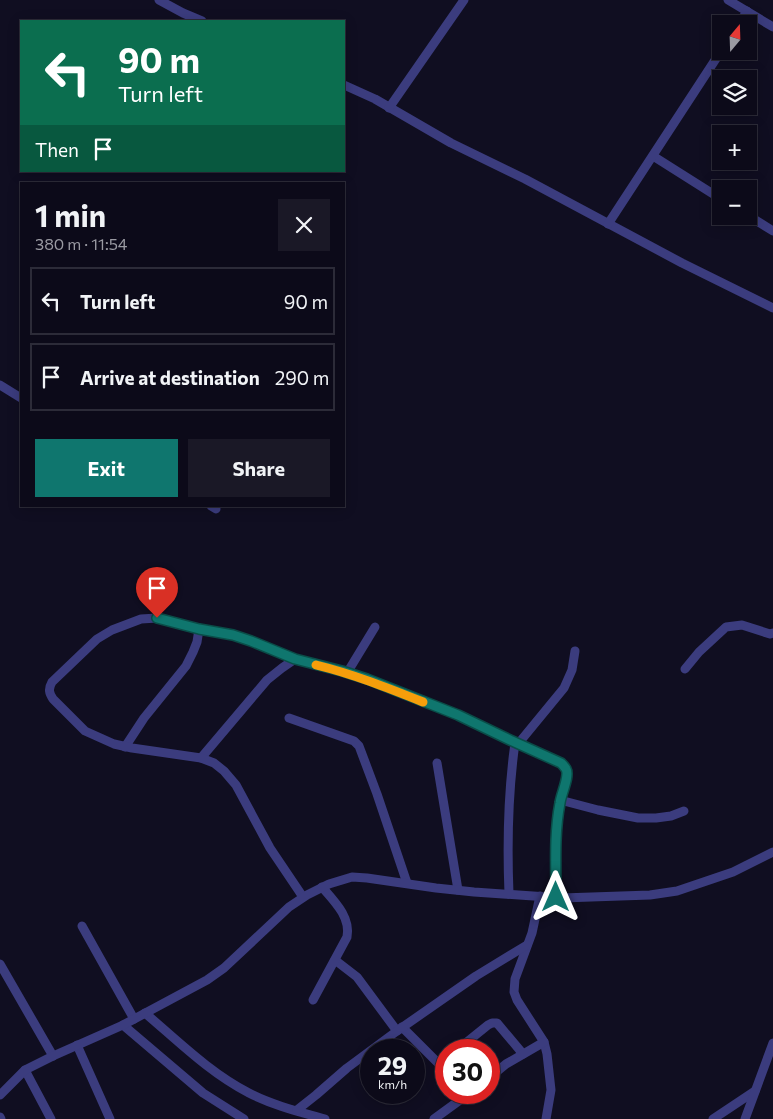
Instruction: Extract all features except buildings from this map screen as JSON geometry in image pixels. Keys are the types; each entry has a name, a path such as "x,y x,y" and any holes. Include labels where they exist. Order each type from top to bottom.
{"street":[{"path":"160,0 200,20"},
{"path":"389,108 464,0"},
{"path":"728,0 773,27"},
{"path":"745,15 747,11"},
{"path":"608,224 715,60"},
{"path":"345,85 375,99 451,143 525,179 682,264 773,308"},
{"path":"653,156 712,193"},
{"path":"757,221 773,231"},
{"path":"0,385 20,397"},
{"path":"303,897 270,848 236,785 224,771 214,763 201,758 125,747 85,731 52,699 50,693 52,682 98,639 112,630 141,619 157,618 199,629 233,635 295,659 367,679 458,715 561,763 566,768 567,779 560,800 558,817 556,897"},
{"path":"685,669 699,652 726,627 742,625 773,634"},
{"path":"347,673 375,627"},
{"path":"125,747 144,718 186,666 197,642 199,629"},
{"path":"509,894 510,777 517,743 564,688 572,670 575,651"},
{"path":"201,758 267,680 295,659"},
{"path":"290,718 354,741 359,746 377,794 406,884"},
{"path":"437,763 458,890"},
{"path":"560,800 638,818 671,816 684,811"},
{"path":"0,1095 25,1070 123,1025 207,980 224,968 289,906 329,884 352,877 458,890 556,897 650,895 677,891 733,872 773,852"},
{"path":"314,1000 347,937 348,931 348,924 340,910 322,887"},
{"path":"540,896 532,933 515,979 514,992 517,1000 544,1042 551,1090 546,1119"},
{"path":"82,926 134,1018"},
{"path":"296,1110 346,1068 400,1029 476,976 527,945"},
{"path":"335,960 357,977 400,1029 435,1055"},
{"path":"0,964 53,1056"},
{"path":"145,1013 202,1062 248,1092 266,1101 325,1119"},
{"path":"471,1039 488,1025 497,1023 523,1054"},
{"path":"123,1025 203,1093 244,1119"},
{"path":"500,1069 544,1042"},
{"path":"745,1119 773,1043"},
{"path":"77,1045 110,1119"},
{"path":"25,1070 51,1119"},
{"path":"713,1119 756,1090"},
{"path":"434,1119 454,1104"}],"slow traffic":[{"path":"316,665 367,679 423,702"}],"route":[{"path":"157,618 199,629 233,635 295,659 367,679 458,715 561,763 566,768 567,779 560,800 558,817 556,897"}]}
